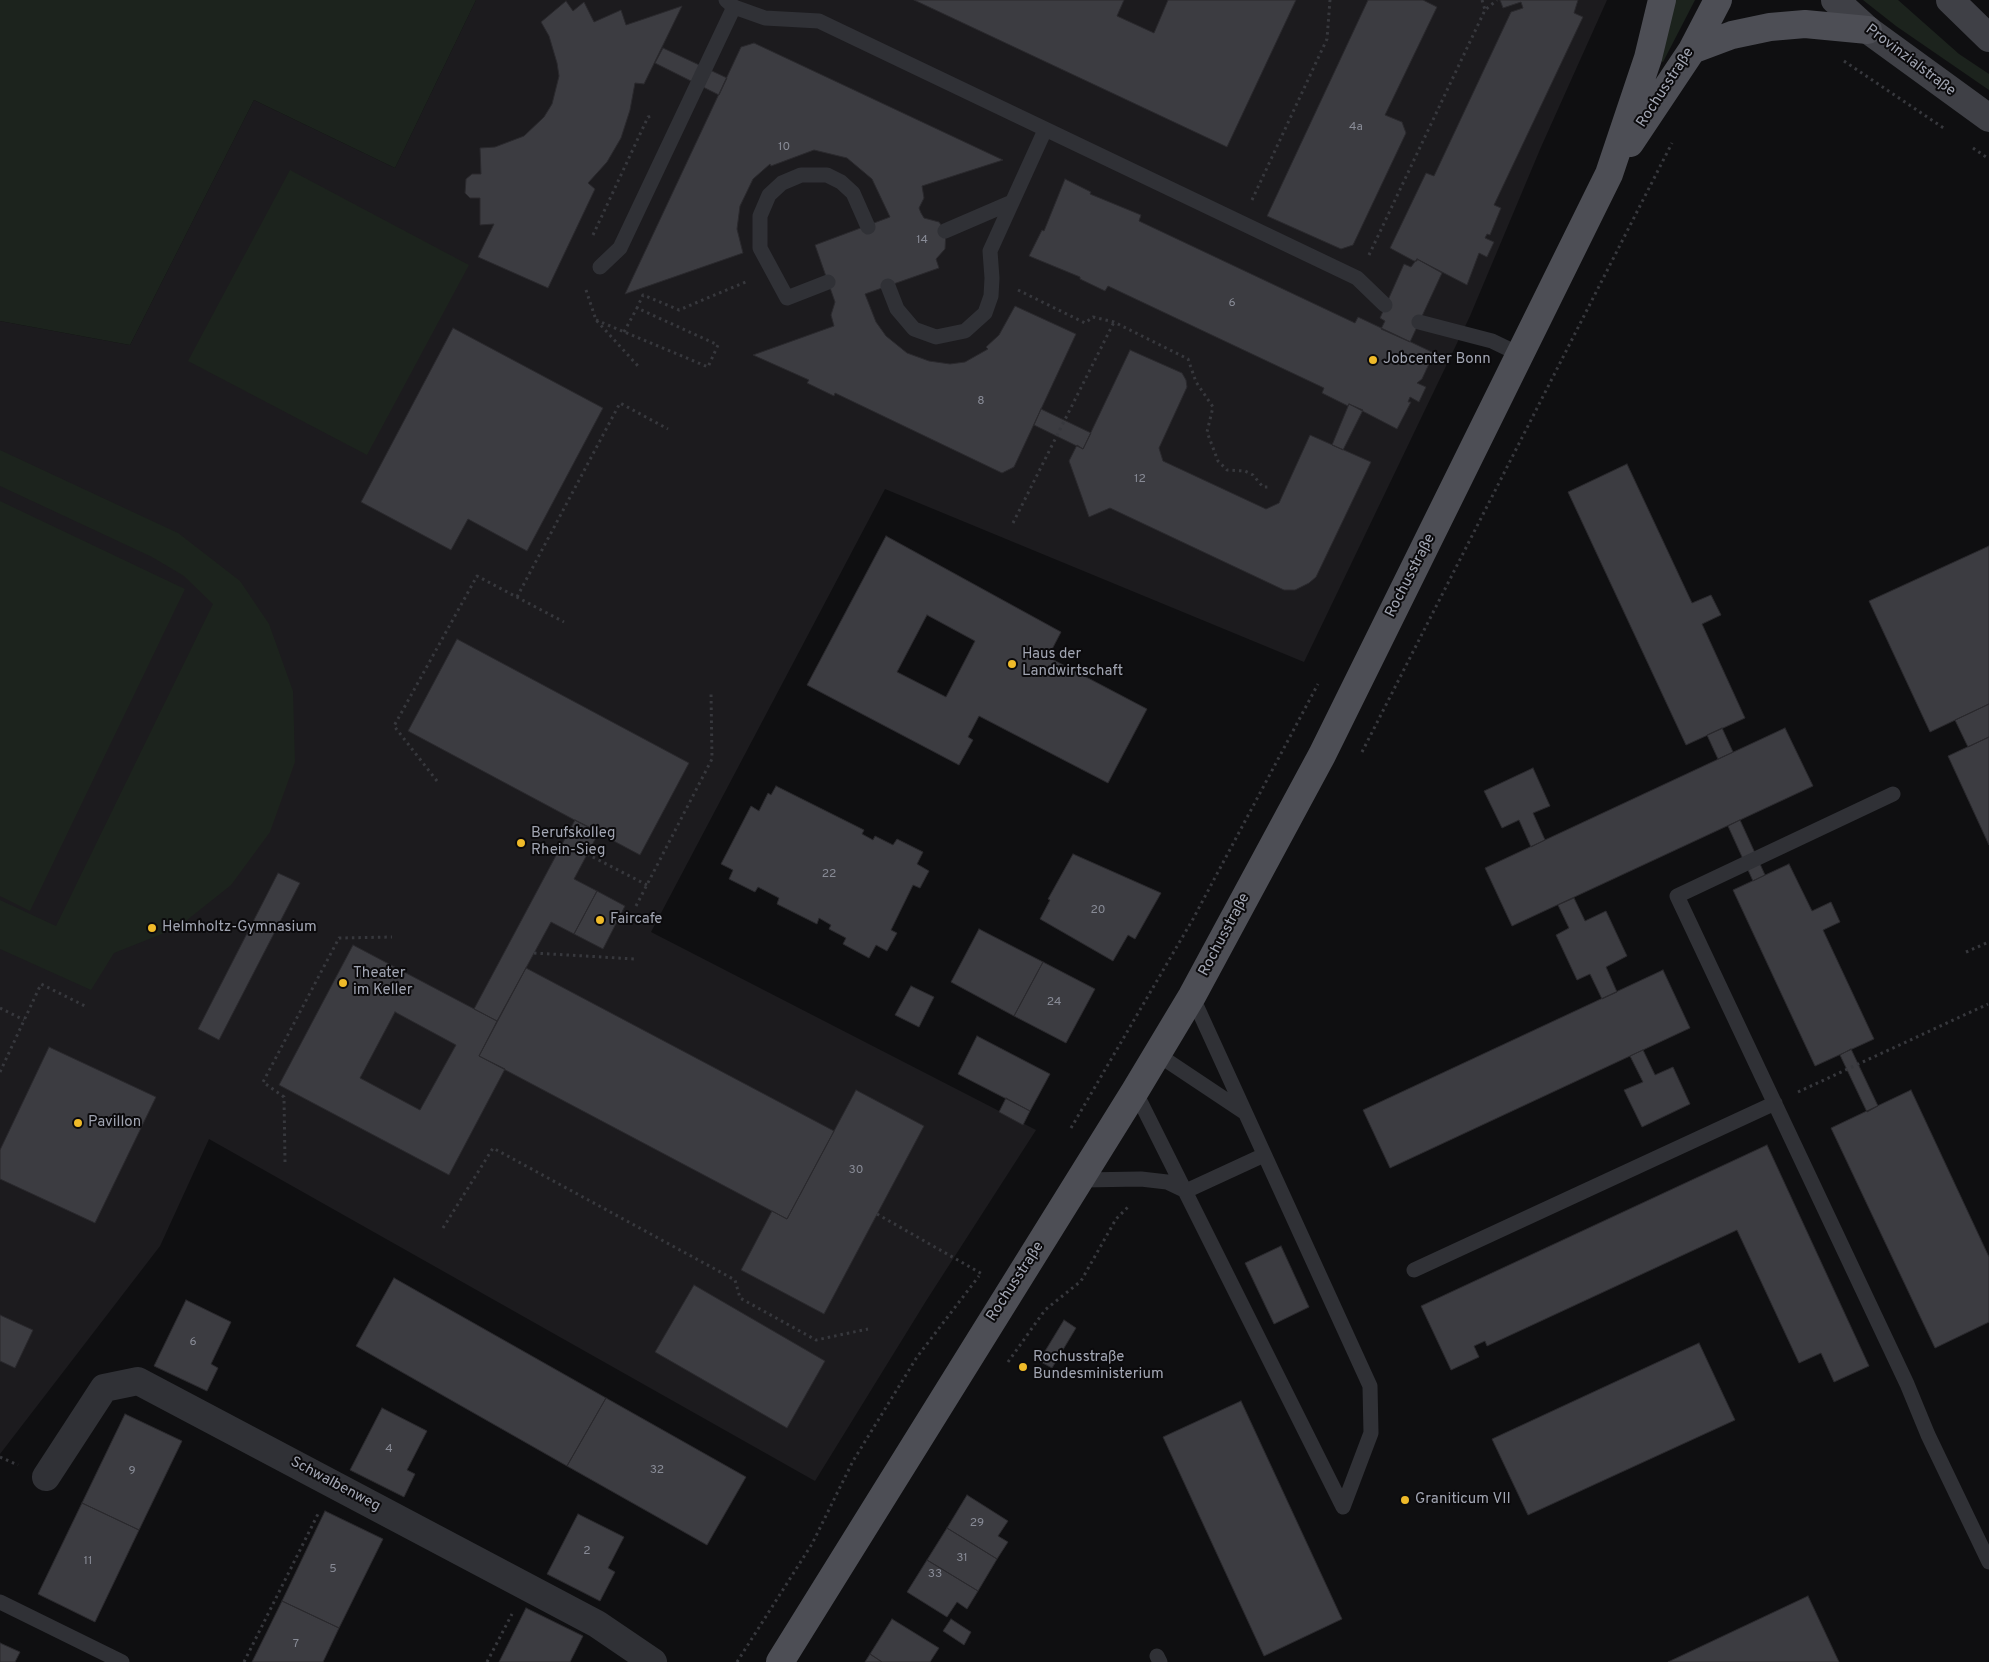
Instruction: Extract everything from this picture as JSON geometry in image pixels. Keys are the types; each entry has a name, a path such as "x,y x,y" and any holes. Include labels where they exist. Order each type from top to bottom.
{"main road":[{"name":"Rochusstraße","path":"780,1662 889,1483 1082,1180 1192,996 1322,755 1609,174 1648,58 1662,0"},
{"name":"Rochusstraße","path":"1609,174 1692,50 1718,0"},
{"name":"Provinzialstraße","path":"1835,0 1868,30 1989,118"},
{"path":"1950,0 1989,38"},
{"path":"1692,50 1732,35 1770,27 1806,24 1868,30"}],"street":[{"name":"Schwalbenweg","path":"46,1477 104,1388 138,1381 597,1624 653,1662"}],"lane":[{"path":"600,268 620,248 730,4 765,18 819,21 1358,278 1385,305"},
{"path":"888,286 897,309 914,329 936,337 965,331 985,313 991,296 990,251 1010,203 1045,130"},
{"path":"828,282 788,298 760,248 760,216 769,195 782,182 801,174 827,175 841,182 853,193 868,227"},
{"path":"945,230 1010,203"},
{"path":"1419,322 1492,340 1521,355"},
{"path":"1893,794 1678,896 1907,1384 1928,1435 1989,1562"},
{"path":"1135,1091 1343,1507 1371,1433 1370,1386 1192,996"},
{"path":"1157,1054 1245,1113"},
{"path":"1414,1270 1775,1102"},
{"path":"1186,1191 1264,1154"},
{"path":"1082,1180 1141,1179 1167,1182 1186,1191"},
{"path":"0,1602 122,1662"}],"path":[{"path":"1241,222 1327,39 1330,0"},
{"path":"1482,0 1485,10"},
{"path":"1358,278 1485,10 1497,0"},
{"path":"1840,58 1948,131"},
{"path":"1360,756 1675,136"},
{"path":"1972,148 1989,159"},
{"path":"624,332 643,295 679,310 772,270"},
{"path":"992,278 1085,322 1094,317 1114,322 1188,359 1196,382 1213,407 1207,432 1218,460 1227,470 1244,471 1253,475 1263,487 1269,487"},
{"path":"596,320 708,367 718,345 637,308"},
{"path":"1013,523 1114,322"},
{"path":"517,597 620,403 668,428"},
{"path":"436,781 394,726 477,576 564,622"},
{"path":"1066,1137 1193,919 1319,682"},
{"path":"636,906 712,759 711,692"},
{"path":"587,854 647,885"},
{"path":"285,1162 284,1097 263,1082 340,938 392,937"},
{"path":"1966,952 1989,942"},
{"path":"534,953 636,959"},
{"path":"0,1072 41,984 85,1006"},
{"path":"1775,1102 1988,1004"},
{"path":"0,1008 24,1020"},
{"path":"443,1228 493,1148 735,1280 740,1298 816,1340 868,1329"},
{"path":"1008,1362 1045,1310 1081,1281 1116,1219 1136,1200 1141,1179"},
{"path":"877,1214 981,1273"},
{"path":"737,1662 812,1544 852,1461 917,1357 986,1266"},
{"path":"244,1662 333,1484"},
{"path":"487,1662 526,1586"}],"shaded area":[{"path":"0,0 476,0 395,168 254,100 130,345 0,321"},
{"path":"476,0 1607,0 1541,147 1470,316 1304,662 885,489 651,932 1036,1130 926,1301 815,1481 209,1139 160,1246 0,1454 0,321 130,345 254,100 395,168"},
{"path":"1670,0 1695,0 1663,62 1654,57"},
{"path":"1863,0 1898,0 1959,54 1989,74 1989,90 1896,26"},
{"path":"290,170 469,265 367,455 188,361"},
{"path":"0,450 178,533 240,581 269,624 293,691 295,762 270,832 231,885 177,928 114,953 91,990 0,949 0,900 56,926 213,604 184,576 152,557 0,486"},
{"path":"0,501 185,589 30,911 0,896"}],"building":[{"path":"914,0 1124,0 1117,16 1154,33 1168,0 1296,0 1227,147"},
{"path":"1368,0 1423,0 1437,7 1385,115 1402,122 1406,133 1353,245 1341,249 1267,216"},
{"path":"1500,0 1578,0 1574,13 1583,17 1494,205 1501,208 1490,235 1487,234 1485,238 1494,242 1487,257 1479,253 1467,285 1417,259 1417,261 1414,261 1390,248 1426,173 1434,176 1511,12 1523,8 1521,2 1503,8"},
{"path":"566,1 573,11 584,2 594,22 621,10 626,25 682,6 644,84 635,83 630,110 621,138 607,162 588,183 595,189 548,288 478,257 494,224 480,225 480,198 470,198 465,193 466,179 472,174 481,174 480,148 495,147 524,136 544,117 552,104 559,76 549,36 541,22"},
{"path":"754,43 1003,160 922,186 924,198 919,208 921,213 924,218 939,222 946,232 945,249 936,259 939,268 865,294 876,322 886,336 907,353 929,361 950,364 965,362 988,349 986,347 999,335 1015,306 1076,334 1014,467 1002,473 835,393 834,396 807,383 809,380 753,355 834,326 831,315 835,302 815,245 890,217 872,179 847,158 814,150 771,166 770,164 753,179 740,206 737,229 743,253 625,294 741,47"},
{"path":"663,48 727,78 719,95 655,63"},
{"path":"1065,179 1091,192 1090,194 1141,215 1139,221 1355,323 1358,317 1434,353 1422,379 1417,383 1426,387 1419,402 1410,397 1408,402 1411,402 1397,429 1349,404 1348,406 1322,393 1324,388 1108,286 1105,291 1080,279 1080,277 1029,256 1042,230 1044,231"},
{"path":"1417,259 1442,273 1410,342 1381,329 1385,321 1380,318 1404,264 1411,267"},
{"path":"453,328 603,408 527,551 468,519 451,550 361,502"},
{"path":"1130,350 1182,373 1186,380 1187,387 1159,448 1163,461 1266,509 1279,503 1310,435 1371,462 1316,577 1309,583 1295,590 1284,590 1110,508 1089,517 1069,461 1077,445 1083,449"},
{"path":"1349,404 1363,410 1343,450 1332,445"},
{"path":"1041,409 1091,433 1083,449 1034,425"},
{"path":"1627,464 1692,603 1711,595 1721,615 1702,624 1745,718 1686,745 1568,492"},
{"name":"Haus der Landwirtschaft","path":"886,536 1061,632 1048,657 1147,709 1108,783 979,716 968,737 973,740 959,765 807,685","holes":["927,615 975,641 946,697 897,672"]},
{"path":"1989,546 1989,704 1930,732 1869,601"},
{"path":"457,639 689,763 640,855 408,731"},
{"path":"1989,704 1989,737 1968,747 1955,720"},
{"path":"1722,728 1733,752 1718,759 1707,735"},
{"path":"1785,728 1813,786 1512,926 1485,868"},
{"path":"1989,737 1989,845 1948,756"},
{"path":"1533,768 1550,806 1533,813 1545,840 1531,847 1519,820 1502,828 1484,791"},
{"path":"776,786 864,830 862,834 873,840 875,836 893,845 897,839 923,852 917,864 929,871 920,888 913,885 891,930 897,933 887,951 876,945 869,958 843,944 846,938 829,929 831,925 819,918 817,924 777,904 779,898 758,887 755,892 729,879 733,870 721,864 751,806 759,811 768,793 771,795"},
{"path":"575,820 599,832 574,879 597,891 574,934 551,922 497,1021 474,1009"},
{"path":"1740,820 1765,875 1753,881 1728,826"},
{"path":"1073,854 1161,893 1135,939 1128,935 1113,961 1040,919 1050,900 1048,899"},
{"path":"1789,864 1812,911 1831,902 1840,922 1823,930 1874,1039 1815,1066 1733,890"},
{"path":"278,873 300,883 219,1040 198,1029"},
{"name":"Faircafe","path":"597,891 625,906 603,949 574,934"},
{"path":"1574,898 1585,921 1606,911 1627,956 1606,967 1617,992 1602,999 1590,974 1577,980 1556,935 1569,928 1558,905"},
{"path":"979,929 1043,962 1014,1016 951,982"},
{"path":"353,945 497,1021 479,1056 505,1069 449,1175 279,1085","holes":["395,1012 456,1045 420,1110 360,1078"]},
{"path":"1043,962 1095,989 1066,1043 1014,1016"},
{"path":"526,968 834,1131 787,1219 479,1056"},
{"path":"1663,970 1690,1028 1390,1168 1363,1110"},
{"path":"911,986 934,997 919,1027 895,1015"},
{"path":"977,1036 1050,1074 1030,1111 958,1074"},
{"name":"Pavillon","path":"49,1047 156,1097 95,1223 0,1179 0,1150"},
{"path":"1851,1049 1878,1106 1867,1112 1840,1055"},
{"path":"1643,1050 1655,1075 1673,1067 1690,1104 1642,1127 1624,1090 1643,1082 1630,1056"},
{"path":"856,1090 924,1126 824,1314 741,1270 772,1211 787,1219"},
{"path":"1911,1090 1989,1257 1989,1322 1935,1348 1831,1128"},
{"path":"1006,1098 1030,1111 1023,1125 999,1112"},
{"path":"1767,1145 1869,1366 1834,1382 1821,1353 1799,1363 1737,1230 1487,1346 1485,1341 1474,1346 1479,1357 1451,1370 1421,1306"},
{"path":"1281,1246 1309,1307 1274,1324 1245,1263"},
{"path":"394,1278 606,1398 567,1466 356,1346"},
{"path":"694,1285 825,1361 787,1428 655,1352"},
{"path":"186,1300 231,1322 211,1364 218,1368 207,1391 154,1366"},
{"path":"0,1315 33,1330 15,1368 0,1361"},
{"path":"1064,1320 1076,1328 1052,1368 1039,1361"},
{"path":"1699,1343 1735,1420 1528,1515 1492,1439"},
{"path":"606,1398 746,1477 707,1545 567,1466"},
{"path":"1241,1401 1342,1619 1264,1656 1163,1437"},
{"path":"382,1408 427,1431 407,1470 415,1474 404,1497 350,1470"},
{"path":"125,1414 182,1441 139,1530 82,1503"},
{"path":"967,1495 1008,1521 998,1536 1008,1542 997,1559 947,1528"},
{"path":"82,1503 139,1530 95,1622 38,1594"},
{"path":"325,1511 383,1539 339,1628 282,1601"},
{"path":"578,1514 624,1537 608,1568 615,1572 600,1601 547,1574"},
{"path":"947,1528 997,1559 978,1591 927,1560"},
{"path":"927,1560 978,1591 967,1609 957,1602 947,1617 907,1592"},
{"path":"1808,1596 1839,1662 1668,1662"},
{"path":"282,1601 339,1628 323,1662 252,1662"},
{"path":"526,1608 583,1636 570,1662 499,1662"},
{"path":"892,1619 939,1648 930,1662 882,1662 870,1654"},
{"path":"951,1619 971,1632 964,1645 943,1631"},
{"path":"0,1643 20,1652 15,1662 0,1662"},
{"path":"870,1654 882,1662 865,1662"}],"place":[{"name":"Jobcenter Bonn","path":"1373,360"},
{"name":"Haus der Landwirtschaft","path":"1012,664"},
{"name":"Berufskolleg Rhein-Sieg","path":"521,843"},
{"name":"Faircafe","path":"600,920"},
{"name":"Helmholtz-Gymnasium","path":"152,928"},
{"name":"Theater im Keller","path":"343,983"},
{"name":"Pavillon","path":"78,1123"},
{"name":"Rochusstraße Bundesministerium","path":"1023,1367"},
{"name":"Graniticum VII","path":"1405,1500"}]}
